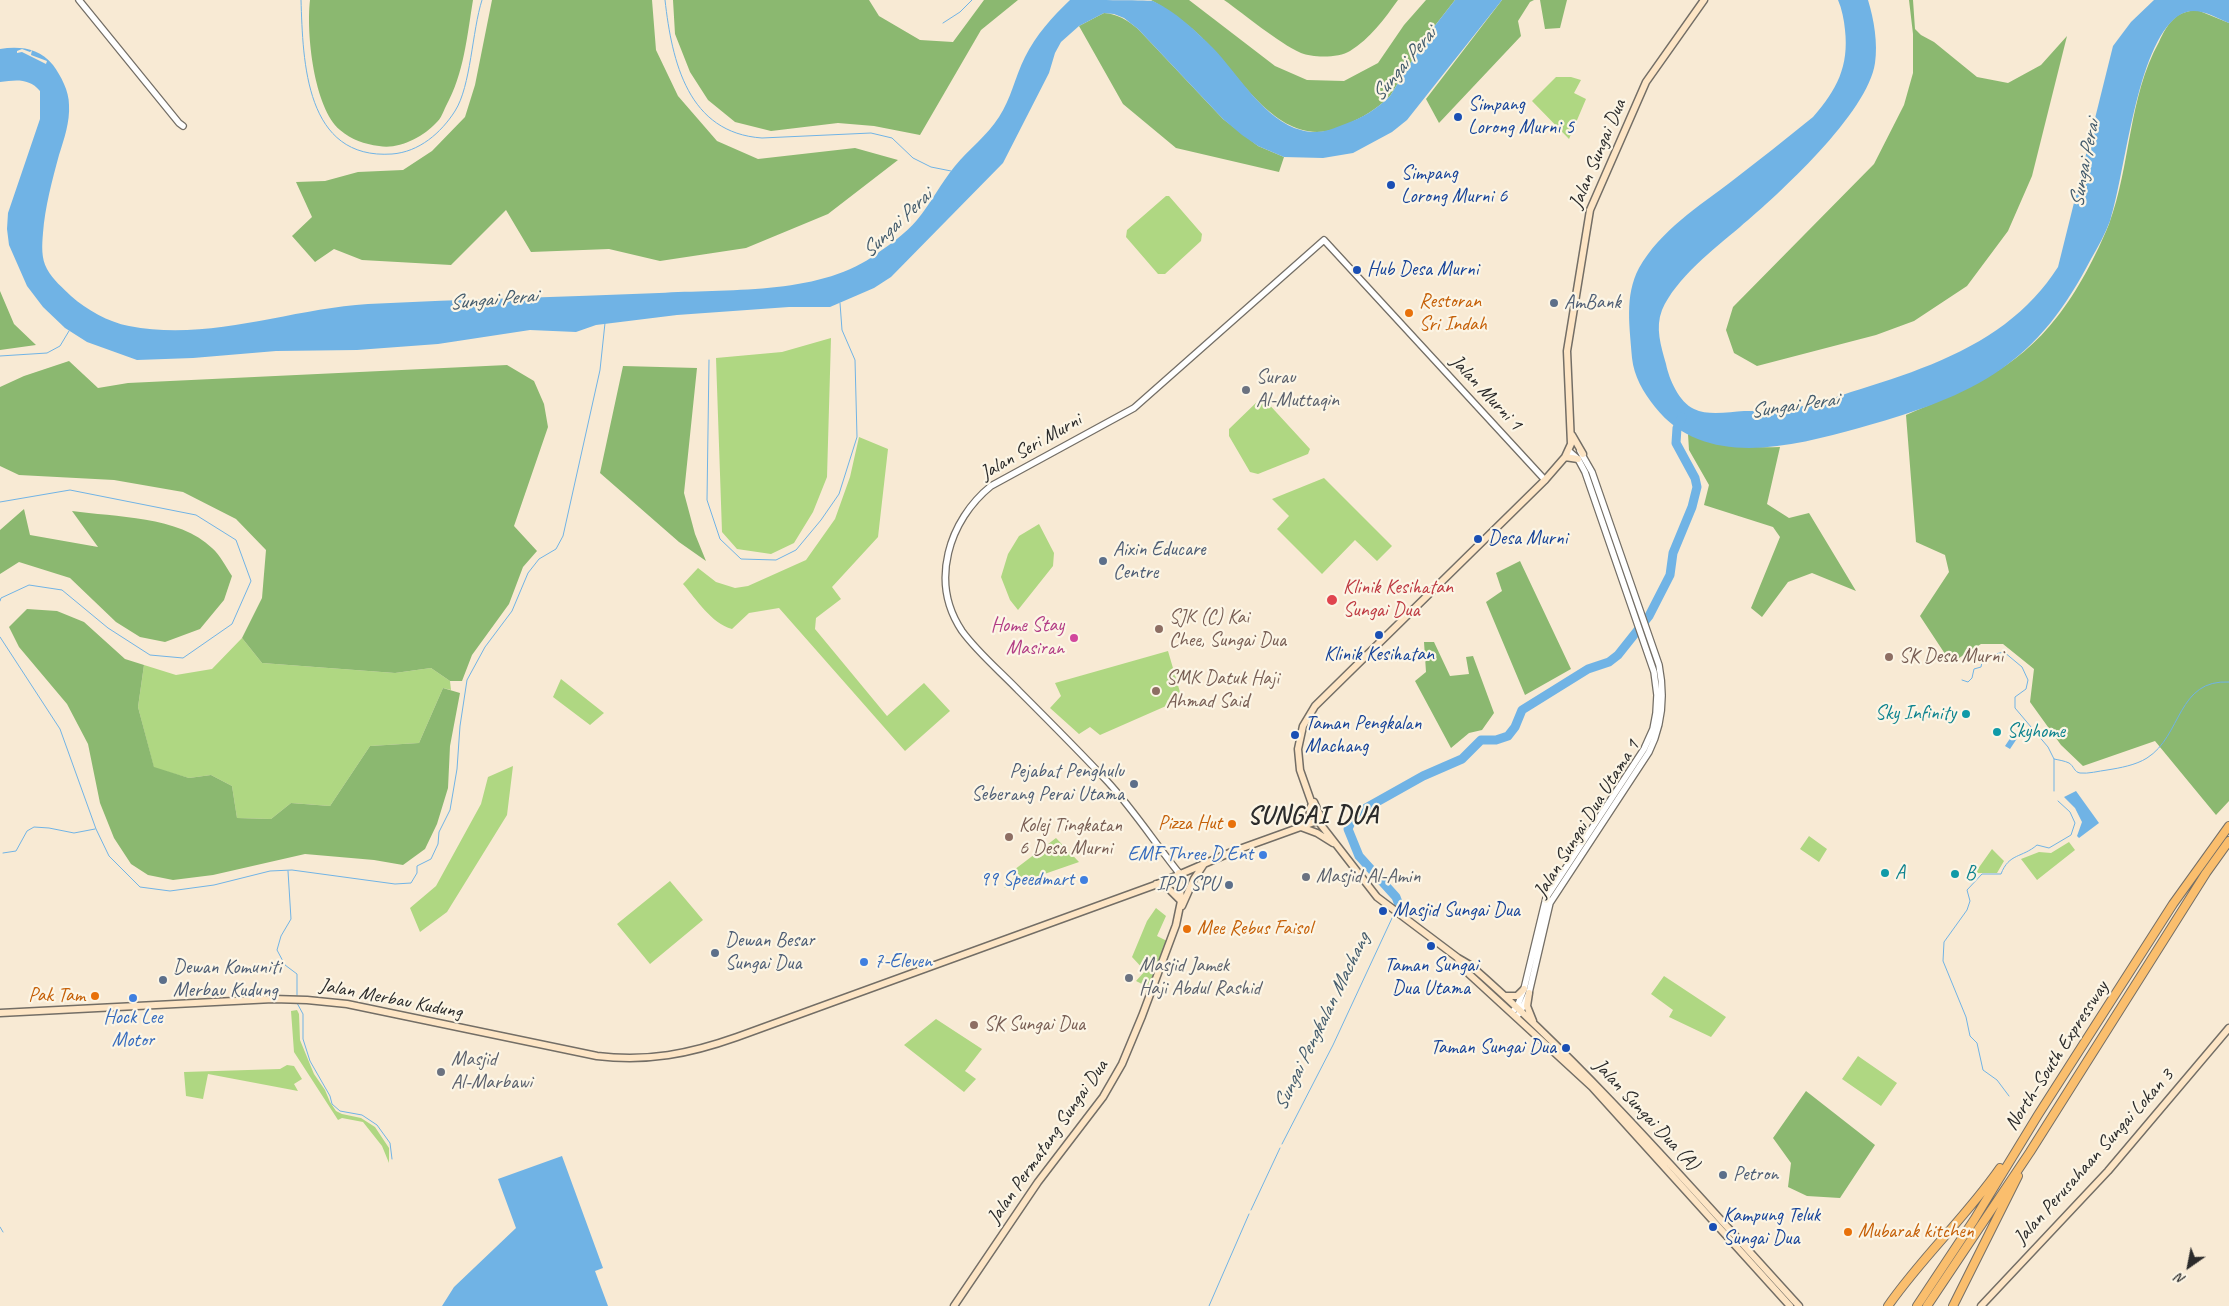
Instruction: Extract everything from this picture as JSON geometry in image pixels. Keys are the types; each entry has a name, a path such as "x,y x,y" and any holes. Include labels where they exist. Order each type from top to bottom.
{"highway":[{"name":"North–South Expressway","path":"1917,1306 1974,1220 2173,904 2229,826"},
{"name":"North–South Expressway","path":"1927,1306 2030,1152 2157,949 2229,841"},
{"path":"1888,1306 1921,1262 1985,1189 2038,1116"},
{"path":"1953,1306 2030,1152"}],"main road":[{"name":"Jalan Sungai Dua","path":"1568,451 1571,434 1567,351 1590,210 1646,82 1704,0"},
{"path":"1571,434 1581,456"},
{"path":"1320,820 1300,770 1298,749 1303,726 1315,706 1544,480 1568,451 1581,456"},
{"path":"1310,797 1309,817 1301,827 1317,833 1335,844"},
{"path":"1311,806 1320,820"},
{"name":"Jalan Merbau Kudung","path":"0,1012 274,999 307,1000 347,1004 506,1038 621,1059 652,1058 692,1051 732,1039 1155,884 1204,863 1320,820"},
{"name":"Jalan Sungai Dua (A)","path":"1320,820 1335,844 1377,897 1470,965 1505,996 1517,1012 1592,1087 1790,1306"},
{"path":"1180,910 1194,879 1204,863"},
{"name":"Jalan Permatang Sungai Dua","path":"954,1306 1038,1182 1086,1121 1109,1088 1136,1032 1180,910 1179,873"},
{"path":"1155,884 1168,888 1181,901"},
{"name":"Jalan Sungai Dua (A)","path":"1458,958 1469,974 1536,1026 1609,1097 1799,1306"},
{"path":"1505,996 1514,997 1526,991 1529,1011 1536,1026"},
{"name":"Jalan Perusahaan Sungai Lokan 3","path":"1981,1306 2108,1171 2229,1028"}],"street":[{"path":"79,0 179,123 184,126"},
{"name":"Jalan Murni 1","path":"1324,240 1544,480"},
{"name":"Jalan Seri Murni","path":"1179,873 1107,782 961,629 952,609 947,588 946,570 949,548 954,532 967,509 991,486 1134,408 1324,240"},
{"name":"Jalan Sungai Dua Utama 1","path":"1517,1012 1526,991 1546,898 1626,780 1650,738 1656,713 1657,695 1649,645 1592,472 1581,456 1568,451"}],"green space":[{"path":"310,0 473,0 467,41 457,81 442,115 431,128 410,141 386,147 363,143 340,130 331,119 318,88 309,31"},
{"path":"492,0 652,0 656,50 678,96 717,141 758,159 855,148 898,160 828,214 746,248 660,261 609,249 531,252 506,210 451,265 362,260 334,249 315,262 292,236 312,217 296,182 325,181 358,172 403,170 432,151 465,117 475,85"},
{"path":"673,0 869,0 879,16 920,40 953,42 984,0 1018,0 981,30 920,135 874,126 838,123 771,131 735,122 708,100 690,72 675,34"},
{"path":"1151,0 1189,0 1275,66 1307,80 1344,81 1378,63 1404,25 1426,0 1455,0 1430,32 1385,101 1369,113 1345,125 1327,131 1309,131 1277,118 1249,92 1200,36 1168,10"},
{"path":"1224,0 1398,0 1377,28 1350,51 1339,55 1312,56 1301,53 1272,36"},
{"path":"1502,0 1534,0 1530,2 1518,21 1521,36 1439,123 1426,99"},
{"path":"1540,0 1567,0 1560,28 1545,29"},
{"path":"1909,0 1913,0 1915,29 1977,77 2008,83 2041,65 2067,36 2032,176 2008,231 1967,286 1914,321 1876,335 1757,366 1734,353 1726,330 1733,307 1874,164 1904,105 1913,73 1913,34"},
{"path":"2197,10 2229,23 2229,801 2216,815 2155,741 2083,766 2061,745 2030,702 2034,669 2003,644 1981,644 1951,663 1920,616 1949,572 1945,555 1916,542 1906,415 1949,397 2007,365 2041,335 2057,317 2086,272 2109,224 2122,179 2135,109 2149,63 2162,35 2171,22 2181,14"},
{"path":"1104,13 1122,18 1138,29 1223,119 1258,146 1284,157 1279,172 1176,148 1123,104 1079,26"},
{"path":"1556,77 1571,77 1581,80 1574,93 1586,99 1569,139 1532,101"},
{"path":"1166,196 1169,196 1202,234 1201,241 1165,274 1158,274 1126,237 1127,230"},
{"path":"0,291 14,324 36,345 0,350"},
{"path":"831,338 827,477 813,512 794,543 771,554 737,549 722,532 716,358 782,352"},
{"path":"69,361 98,388 128,383 507,365 534,381 544,404 548,427 514,526 537,551 523,567 509,604 472,655 462,681 450,681 431,668 395,673 262,663 242,638 262,598 266,550 236,519 183,492 114,480 19,475 0,466 0,387 24,376"},
{"path":"623,366 697,368 684,493 695,534 706,561 679,542 600,473"},
{"path":"1260,399 1265,400 1310,449 1308,454 1258,474 1250,472 1229,436 1229,429"},
{"path":"1688,434 1710,441 1733,445 1780,447 1767,504 1789,518 1809,513 1856,591 1812,573 1788,582 1762,617 1751,608 1780,537 1773,527 1704,505 1709,485 1689,450"},
{"path":"859,437 888,449 878,537 832,587 841,599 816,618 815,629 887,716 924,683 950,711 905,751 779,608 749,613 732,629 717,622 683,584 698,568 716,582 735,588 748,586 806,560 835,519 850,477"},
{"path":"1324,478 1392,546 1377,561 1355,540 1322,574 1277,529 1289,516 1272,499"},
{"path":"24,509 30,535 98,547 72,511 146,520 165,524 199,537 212,548 232,576 224,600 200,629 165,642 140,637 116,622 70,578 19,562 0,574 0,530"},
{"path":"1039,524 1054,553 1053,566 1018,610 1010,600 1001,577 1008,554 1019,536"},
{"path":"1520,561 1571,669 1525,695 1486,602 1502,591 1496,573"},
{"path":"27,609 57,611 84,622 125,659 144,665 138,707 154,767 189,778 211,775 232,786 237,818 271,819 291,803 330,806 370,746 419,743 443,688 460,693 450,746 448,788 437,824 425,849 403,865 374,860 305,854 213,875 173,880 148,875 131,864 114,838 100,803 88,744 67,704 19,647 9,627"},
{"path":"242,638 262,663 395,673 431,668 450,681 451,690 443,688 419,743 370,746 330,806 291,803 271,819 237,818 232,786 211,775 189,778 154,768 138,707 144,665 176,675 212,669"},
{"path":"1424,642 1434,642 1450,676 1469,674 1466,657 1473,656 1494,713 1482,730 1469,733 1451,748 1415,681 1426,672"},
{"path":"1168,651 1182,699 1100,735 1090,727 1079,734 1050,708 1061,696 1055,683"},
{"path":"561,679 604,713 590,725 553,697"},
{"path":"513,766 507,815 447,912 420,932 410,908 436,886 481,804 488,777"},
{"path":"1809,836 1827,849 1819,862 1800,849"},
{"path":"1056,838 1079,862 1004,888 1014,878 1010,873"},
{"path":"2069,842 2075,850 2037,880 2021,859 2039,852 2051,853"},
{"path":"1992,849 2004,861 1997,873 1975,873"},
{"path":"670,881 703,920 650,964 617,924"},
{"path":"1156,908 1166,916 1157,936 1167,941 1150,988 1136,981 1145,971 1132,957 1147,921"},
{"path":"1664,976 1726,1017 1711,1037 1669,1017 1673,1010 1651,994"},
{"path":"297,1010 299,1014 300,1040 314,1074 325,1090 330,1102 336,1111 361,1118 375,1127 389,1148 389,1163 382,1146 363,1122 342,1118 338,1120 294,1052 291,1011"},
{"path":"936,1019 982,1049 965,1071 976,1079 964,1092 904,1045"},
{"path":"1858,1056 1897,1083 1881,1106 1842,1079"},
{"path":"287,1065 294,1066 302,1079 294,1084 298,1091 208,1074 203,1099 186,1096 184,1072 280,1069"},
{"path":"1806,1091 1875,1145 1840,1198 1807,1196 1788,1187 1791,1163 1773,1138"}],"water":[{"name":"Sungai Perai","path":"1070,0 1153,1 1161,5 1185,22 1206,42 1264,107 1276,117 1288,125 1301,130 1318,132 1351,122 1369,113 1385,101 1430,32 1455,0 1502,0 1407,120 1392,132 1353,153 1323,158 1284,157 1258,146 1223,119 1138,29 1124,18 1104,13 1079,26 1061,42 1055,53 1049,73 1003,163 891,277 874,288 830,307 789,307 677,315 596,325 576,332 530,330 438,344 357,350 276,351 193,358 137,360 87,342 65,328 43,307 27,286 9,245 8,213 40,119 40,91 36,87 22,81 0,82 0,49 22,48 29,49 48,59 62,79 69,100 68,124 51,184 45,214 42,247 45,265 49,273 71,296 91,311 113,322 159,330 189,330 248,323 338,307 368,304 741,290 798,284 825,278 850,269 872,257 902,235 917,220 955,166 994,124 1007,103 1029,49 1045,27"},
{"name":"Sungai Perai","path":"1838,0 1868,0 1876,40 1875,63 1869,83 1856,105 1819,152 1776,195 1686,275 1668,298 1662,310 1659,324 1660,337 1670,376 1679,396 1694,409 1719,413 1778,410 1825,401 1951,356 1988,336 2005,324 2034,298 2058,267 2113,46 2131,22 2154,0 2229,0 2229,23 2204,12 2190,11 2178,16 2164,31 2152,54 2142,81 2116,199 2106,231 2062,308 2038,337 2010,363 1979,383 1929,406 1833,435 1779,446 1751,448 1724,446 1699,439 1675,427 1655,407 1643,390 1637,377 1633,365 1629,324 1631,290 1634,279 1648,255 1669,231 1813,117 1829,97 1840,77 1845,55 1845,26"},
{"path":"2015,731 2020,734 2010,749 2005,746"},
{"path":"2076,791 2099,823 2079,838 2077,836 2082,822 2075,808 2064,797"},
{"path":"562,1156 603,1268 595,1271 608,1306 442,1306 454,1287 516,1228 498,1179"}],"pier":[{"path":"22,49 30,52 32,50 31,55 47,61 46,64 22,52 17,53 17,51"}],"waterway":[{"path":"301,0 304,51 308,78 315,102 326,124 341,141 363,152 392,154 411,150 428,140 443,127 455,111 465,87 482,0"},
{"path":"665,0 668,24 679,70 688,90 701,108 717,123 737,133 762,138 871,133 892,138 913,158 931,167 951,171"},
{"path":"943,23 960,12 972,0"},
{"path":"709,360 707,500 720,539 741,559 776,560 796,550 821,520 839,494 857,437 855,360 842,330 840,303"},
{"path":"0,637 60,729 96,829 109,856 140,887 170,891 214,885 270,871 292,870 395,884 411,883 417,873 417,866 431,859 438,844 439,832 450,810 457,769 460,726 467,680 485,647 512,611 528,573 539,559 556,549 563,536 600,370 605,323"},
{"path":"0,356 47,353 60,346 69,331"},
{"name":"Sungai Pengkalan Machang","path":"1399,905 1396,897 1359,856 1348,829 1353,818 1366,808 1423,776 1462,759 1481,740 1496,740 1508,736 1515,727 1522,710 1588,669 1609,662 1618,655 1649,616 1670,575 1673,553 1692,507 1697,487 1695,478 1676,443 1677,428 1682,417"},
{"path":"0,502 70,490 196,515 236,540 251,581 232,624 183,658 150,655 108,628 62,590 29,585 1,598 0,601"},
{"path":"1962,680 1968,682 1972,678 1974,669 1981,667 1983,657 2004,652 2022,667 2028,680 2026,689 2015,697 2015,708 2048,747 2054,759 2069,763 2080,773 2122,767 2138,763 2147,758 2167,736 2189,699 2199,690 2212,684 2229,682"},
{"path":"2054,759 2054,791"},
{"path":"2009,1096 1997,1080 1983,1070 1977,1043 1970,1036 1966,1017 1943,961 1944,942 1967,910 1970,901 1967,890 1982,874 2001,874 2008,862 2037,845 2049,848 2071,835 2075,823 2070,812 2058,801"},
{"path":"3,853 16,851 27,831 34,827 74,833 95,829"},
{"path":"288,871 291,919 281,936 277,950 285,965 297,974 297,995"},
{"name":"Sungai Pengkalan Machang","path":"1282,1144 1333,1045 1393,916"},
{"path":"297,1003 303,1014 303,1039 310,1061 330,1096 332,1104 340,1111 362,1115 377,1125 390,1143 392,1159"},
{"name":"Sungai Pengkalan Machang","path":"1251,1210 1280,1148"},
{"name":"Sungai Pengkalan Machang","path":"1209,1306 1249,1214"},
{"path":"0,1227 3,1232"}],"place":[{"name":"Simpang Lorong Murni 5","path":"1458,117"},
{"name":"Simpang Lorong Murni 6","path":"1391,185"},
{"name":"Hub Desa Murni","path":"1357,270"},
{"name":"AmBank","path":"1554,303"},
{"name":"Restoran Sri Indah","path":"1409,313"},
{"name":"Surau Al-Muttaqin","path":"1246,390"},
{"name":"Desa Murni","path":"1478,539"},
{"name":"Aixin Educare Centre","path":"1103,561"},
{"name":"Klinik Kesihatan Sungai Dua","path":"1332,600"},
{"name":"SJK (C) Kai Chee, Sungai Dua","path":"1159,629"},
{"name":"Klinik Kesihatan","path":"1379,635"},
{"name":"Home Stay Masiran","path":"1074,638"},
{"name":"SK Desa Murni","path":"1889,657"},
{"name":"SMK Datuk Haji Ahmad Said","path":"1156,691"},
{"name":"Sky Infinity","path":"1966,714"},
{"name":"Skyhome","path":"1997,732"},
{"name":"Taman Pengkalan Machang","path":"1295,735"},
{"name":"Pejabat Penghulu Seberang Perai Utama","path":"1134,784"},
{"name":"Pizza Hut","path":"1232,824"},
{"name":"Kolej Tingkatan 6 Desa Murni","path":"1009,837"},
{"name":"EMF Three D Ent","path":"1263,855"},
{"name":"A","path":"1885,873"},
{"name":"B","path":"1955,874"},
{"name":"Masjid Al-Amin","path":"1306,877"},
{"name":"99 Speedmart","path":"1084,880"},
{"name":"IPD SPU","path":"1229,885"},
{"name":"Masjid Sungai Dua","path":"1383,911"},
{"name":"Mee Rebus Faisol","path":"1187,929"},
{"name":"Taman Sungai Dua Utama","path":"1431,946"},
{"name":"Dewan Besar Sungai Dua","path":"715,953"},
{"name":"7-Eleven","path":"864,962"},
{"name":"Masjid Jamek Haji Abdul Rashid","path":"1129,978"},
{"name":"Dewan Komuniti Merbau Kudung","path":"163,980"},
{"name":"Pak Tam","path":"95,996"},
{"name":"Hock Lee Motor","path":"133,998"},
{"name":"SK Sungai Dua","path":"974,1025"},
{"name":"Taman Sungai Dua","path":"1566,1048"},
{"name":"Masjid Al-Marbawi","path":"441,1072"},
{"name":"Petron","path":"1723,1175"},
{"name":"Kampung Teluk Sungai Dua","path":"1713,1227"},
{"name":"Mubarak kitchen","path":"1848,1232"}],"district":[{"name":"SUNGAI DUA","path":"1313,816"}]}
